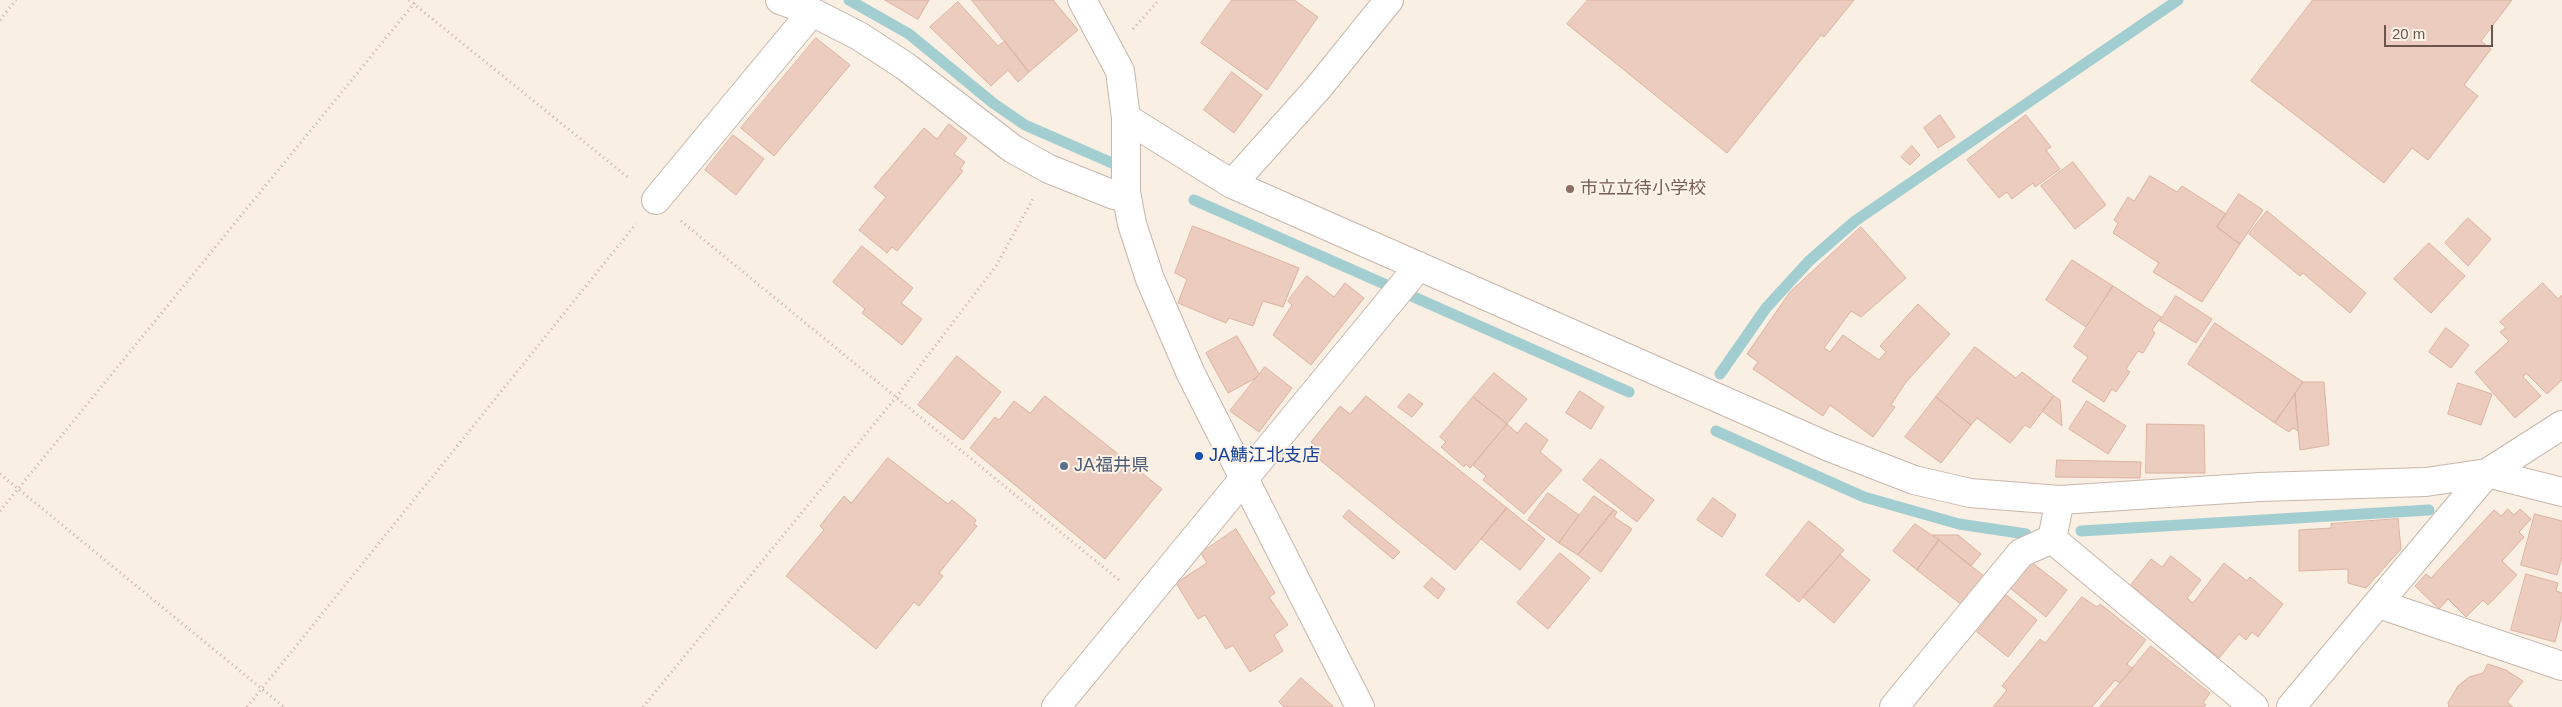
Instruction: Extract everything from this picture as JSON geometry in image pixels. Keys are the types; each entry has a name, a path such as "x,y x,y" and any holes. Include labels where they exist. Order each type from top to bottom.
{"street":[{"path":"780,0 812,12 859,36 905,66 1013,149 1049,169 1114,195 1126,192"},
{"path":"1082,0 1120,71 1126,118 1126,192 1132,224 1150,279 1191,374 1242,478 1360,707"},
{"path":"1232,184 1318,88 1389,0"},
{"path":"656,200 812,12"},
{"path":"1126,118 1232,184 1406,281 1914,480 1970,493 2060,500 2260,487 2426,482 2487,473 2562,492"},
{"path":"1056,707 1242,478 1406,281"},
{"path":"2290,707 2379,604 2487,473 2562,425"},
{"path":"2052,539 2060,500"},
{"path":"1894,707 2021,553 2052,539"},
{"path":"2052,539 2254,707"},
{"path":"2379,604 2562,666"}],"path":[{"path":"0,20 16,0"},
{"path":"409,0 897,396 1142,600"},
{"path":"0,511 417,0"},
{"path":"642,707 897,396 996,266 1049,169"},
{"path":"247,707 656,200"},
{"path":"0,474 284,707"}],"building":[{"path":"885,0 929,0 918,19"},
{"path":"972,0 1053,0 1078,30 1029,72"},
{"path":"1232,0 1294,0 1318,17 1267,90 1201,43"},
{"path":"1588,0 1854,0 1824,37 1821,35 1727,153 1567,24"},
{"path":"2313,0 2512,0 2481,41 2491,49 2464,85 2478,96 2428,160 2412,148 2384,183 2251,81"},
{"path":"958,2 998,46 1005,41 1029,72 1018,82 1008,70 991,86 930,27"},
{"path":"816,38 850,65 774,156 741,128"},
{"path":"1232,72 1262,95 1234,133 1204,110"},
{"path":"1940,115 1955,137 1938,148 1924,128"},
{"path":"2026,115 2051,147 2046,150 2060,169 2035,187 2033,183 2012,199 2007,192 1999,198 1967,160"},
{"path":"949,124 967,138 954,154 965,162 960,169 963,171 897,251 892,247 887,253 859,230 886,197 874,187 924,128 937,139"},
{"path":"733,135 764,159 736,195 705,170"},
{"path":"1912,146 1920,155 1910,165 1901,157"},
{"path":"2073,162 2106,205 2075,229 2041,186"},
{"path":"2150,176 2177,192 2182,186 2226,214 2217,227 2240,244 2202,302 2153,272 2159,263 2113,233 2118,223 2114,220 2128,197 2134,201"},
{"path":"2239,194 2263,210 2240,244 2217,227"},
{"path":"2267,211 2366,293 2350,313 2303,273 2300,276 2249,234"},
{"path":"2468,218 2491,239 2468,266 2445,243"},
{"path":"1193,226 1299,268 1283,307 1263,301 1253,326 1229,318 1226,323 1178,303 1187,279 1175,273"},
{"path":"1861,227 1906,278 1861,317 1851,311 1824,348 1830,352 1843,335 1879,360 1886,352 1880,346 1918,304 1950,334 1906,382 1891,405 1895,407 1873,437 1830,405 1823,416 1753,369 1758,362 1747,354 1790,292"},
{"path":"2429,243 2465,276 2431,313 2394,279"},
{"path":"862,246 913,288 901,303 922,319 902,345 862,313 865,309 833,282"},
{"path":"2072,260 2113,286 2086,327 2046,300"},
{"path":"1307,276 1334,297 1345,283 1364,298 1311,365 1273,335 1292,305 1288,301"},
{"path":"2543,283 2558,299 2562,295 2562,380 2547,394 2526,373 2523,377 2541,396 2515,418 2475,372 2509,341 2500,332 2506,328 2500,322"},
{"path":"2113,286 2161,317 2152,330 2155,333 2143,353 2138,351 2126,369 2130,372 2116,392 2112,389 2104,402 2072,381 2088,357 2074,347"},
{"path":"2176,296 2212,319 2196,343 2160,321"},
{"path":"2215,323 2303,382 2275,423 2188,364"},
{"path":"2446,328 2469,345 2451,368 2429,352"},
{"path":"1237,336 1259,374 1256,378 1228,393 1206,353"},
{"path":"1975,347 2016,378 2022,372 2054,396 2030,428 2025,425 2010,443 1977,418 1971,425 1936,397"},
{"path":"957,356 1001,392 963,440 918,405"},
{"path":"1265,367 1292,388 1259,432 1230,411"},
{"path":"1494,373 1527,399 1507,424 1473,397"},
{"path":"2303,382 2324,382 2329,445 2300,450 2295,394"},
{"path":"2458,383 2492,394 2481,425 2448,414"},
{"path":"1580,391 1604,407 1591,429 1566,413"},
{"path":"1409,394 1423,404 1412,417 1398,407"},
{"path":"2295,394 2298,431 2293,428 2289,432 2275,423"},
{"path":"1045,396 1162,489 1105,559 970,448 995,417 999,420 1014,401 1030,413"},
{"path":"1366,396 1507,508 1455,570 1315,456 1320,450 1311,442 1340,406 1350,414"},
{"path":"2054,396 2060,400 2062,426 2042,411"},
{"path":"1473,397 1507,424 1470,468 1466,464 1464,467 1441,447 1446,442 1440,437"},
{"path":"1936,397 1971,425 1941,463 1905,437"},
{"path":"2087,401 2126,426 2108,454 2069,429"},
{"path":"1526,423 1548,440 1540,452 1562,470 1524,514 1483,480 1486,476 1473,465 1507,424 1517,433"},
{"path":"2147,424 2204,425 2205,473 2146,473"},
{"path":"888,458 948,504 952,500 976,520 974,524 977,526 939,573 943,576 919,606 914,602 876,649 786,576 824,530 820,526 844,496 851,503"},
{"path":"1601,459 1654,500 1637,522 1583,480"},
{"path":"2057,460 2141,462 2140,478 2056,477"},
{"path":"1548,493 1579,515 1559,543 1528,520"},
{"path":"1594,496 1614,510 1578,555 1559,543"},
{"path":"1713,498 1736,515 1722,537 1697,520"},
{"path":"1507,508 1545,539 1520,570 1481,539"},
{"path":"2508,509 2514,515 2520,509 2531,519 2519,532 2524,537 2502,561 2517,575 2488,605 2483,600 2466,617 2448,599 2439,609 2415,586 2426,574 2431,578 2494,510 2501,516"},
{"path":"1349,510 1400,552 1393,559 1343,517"},
{"path":"1614,510 1617,512 1614,517 1632,529 1601,572 1578,555"},
{"path":"2535,514 2562,521 2562,557 2557,575 2521,565"},
{"path":"2398,519 2401,549 2366,588 2348,583 2348,569 2299,571 2299,530 2331,528 2331,524"},
{"path":"1809,521 1844,550 1799,602 1766,575"},
{"path":"1915,524 1939,540 1917,570 1893,551"},
{"path":"1236,529 1275,593 1269,597 1288,625 1274,635 1283,651 1250,672 1233,645 1226,649 1205,615 1198,619 1176,583 1207,563 1201,553"},
{"path":"1933,535 1958,535 1981,554 1971,566"},
{"path":"1939,540 1985,577 1962,605 1917,570"},
{"path":"1560,553 1590,578 1548,629 1517,603"},
{"path":"1840,555 1870,580 1834,623 1803,597"},
{"path":"2171,556 2201,580 2187,598 2193,603 2224,563 2247,581 2250,577 2283,604 2258,637 2252,632 2246,640 2239,634 2219,658 2130,586 2151,559 2162,567"},
{"path":"2030,561 2067,590 2046,617 2010,588"},
{"path":"2526,574 2558,583 2556,591 2562,593 2562,615 2555,642 2511,630"},
{"path":"1432,578 1445,589 1438,599 1424,587"},
{"path":"2006,595 2037,620 2008,657 1977,632"},
{"path":"2082,597 2097,607 2100,604 2146,640 2127,664 2133,669 2120,683 2115,680 2092,707 1993,707 2007,690 2002,686 2040,639 2045,643"},
{"path":"2151,646 2210,693 2203,703 2206,705 2204,707 2100,707"},
{"path":"2488,664 2506,670 2523,681 2507,702 2513,707 2449,707 2448,703 2458,686 2469,677 2483,673"},
{"path":"1301,678 1333,706 1284,707 1279,702"}],"waterway":[{"path":"849,0 909,34 993,103 1025,125 1112,163"},
{"path":"1720,374 1766,308 1809,261 1855,221 2178,0"},
{"path":"1194,200 1629,392"},
{"path":"1716,431 1864,497 1959,524 2026,534"},
{"path":"2081,531 2429,510"}],"place":[{"name":"市立立待小学校","path":"1570,189"},
{"name":"JA鯖江北支店","path":"1199,456"},
{"name":"JA福井県","path":"1064,466"}]}
